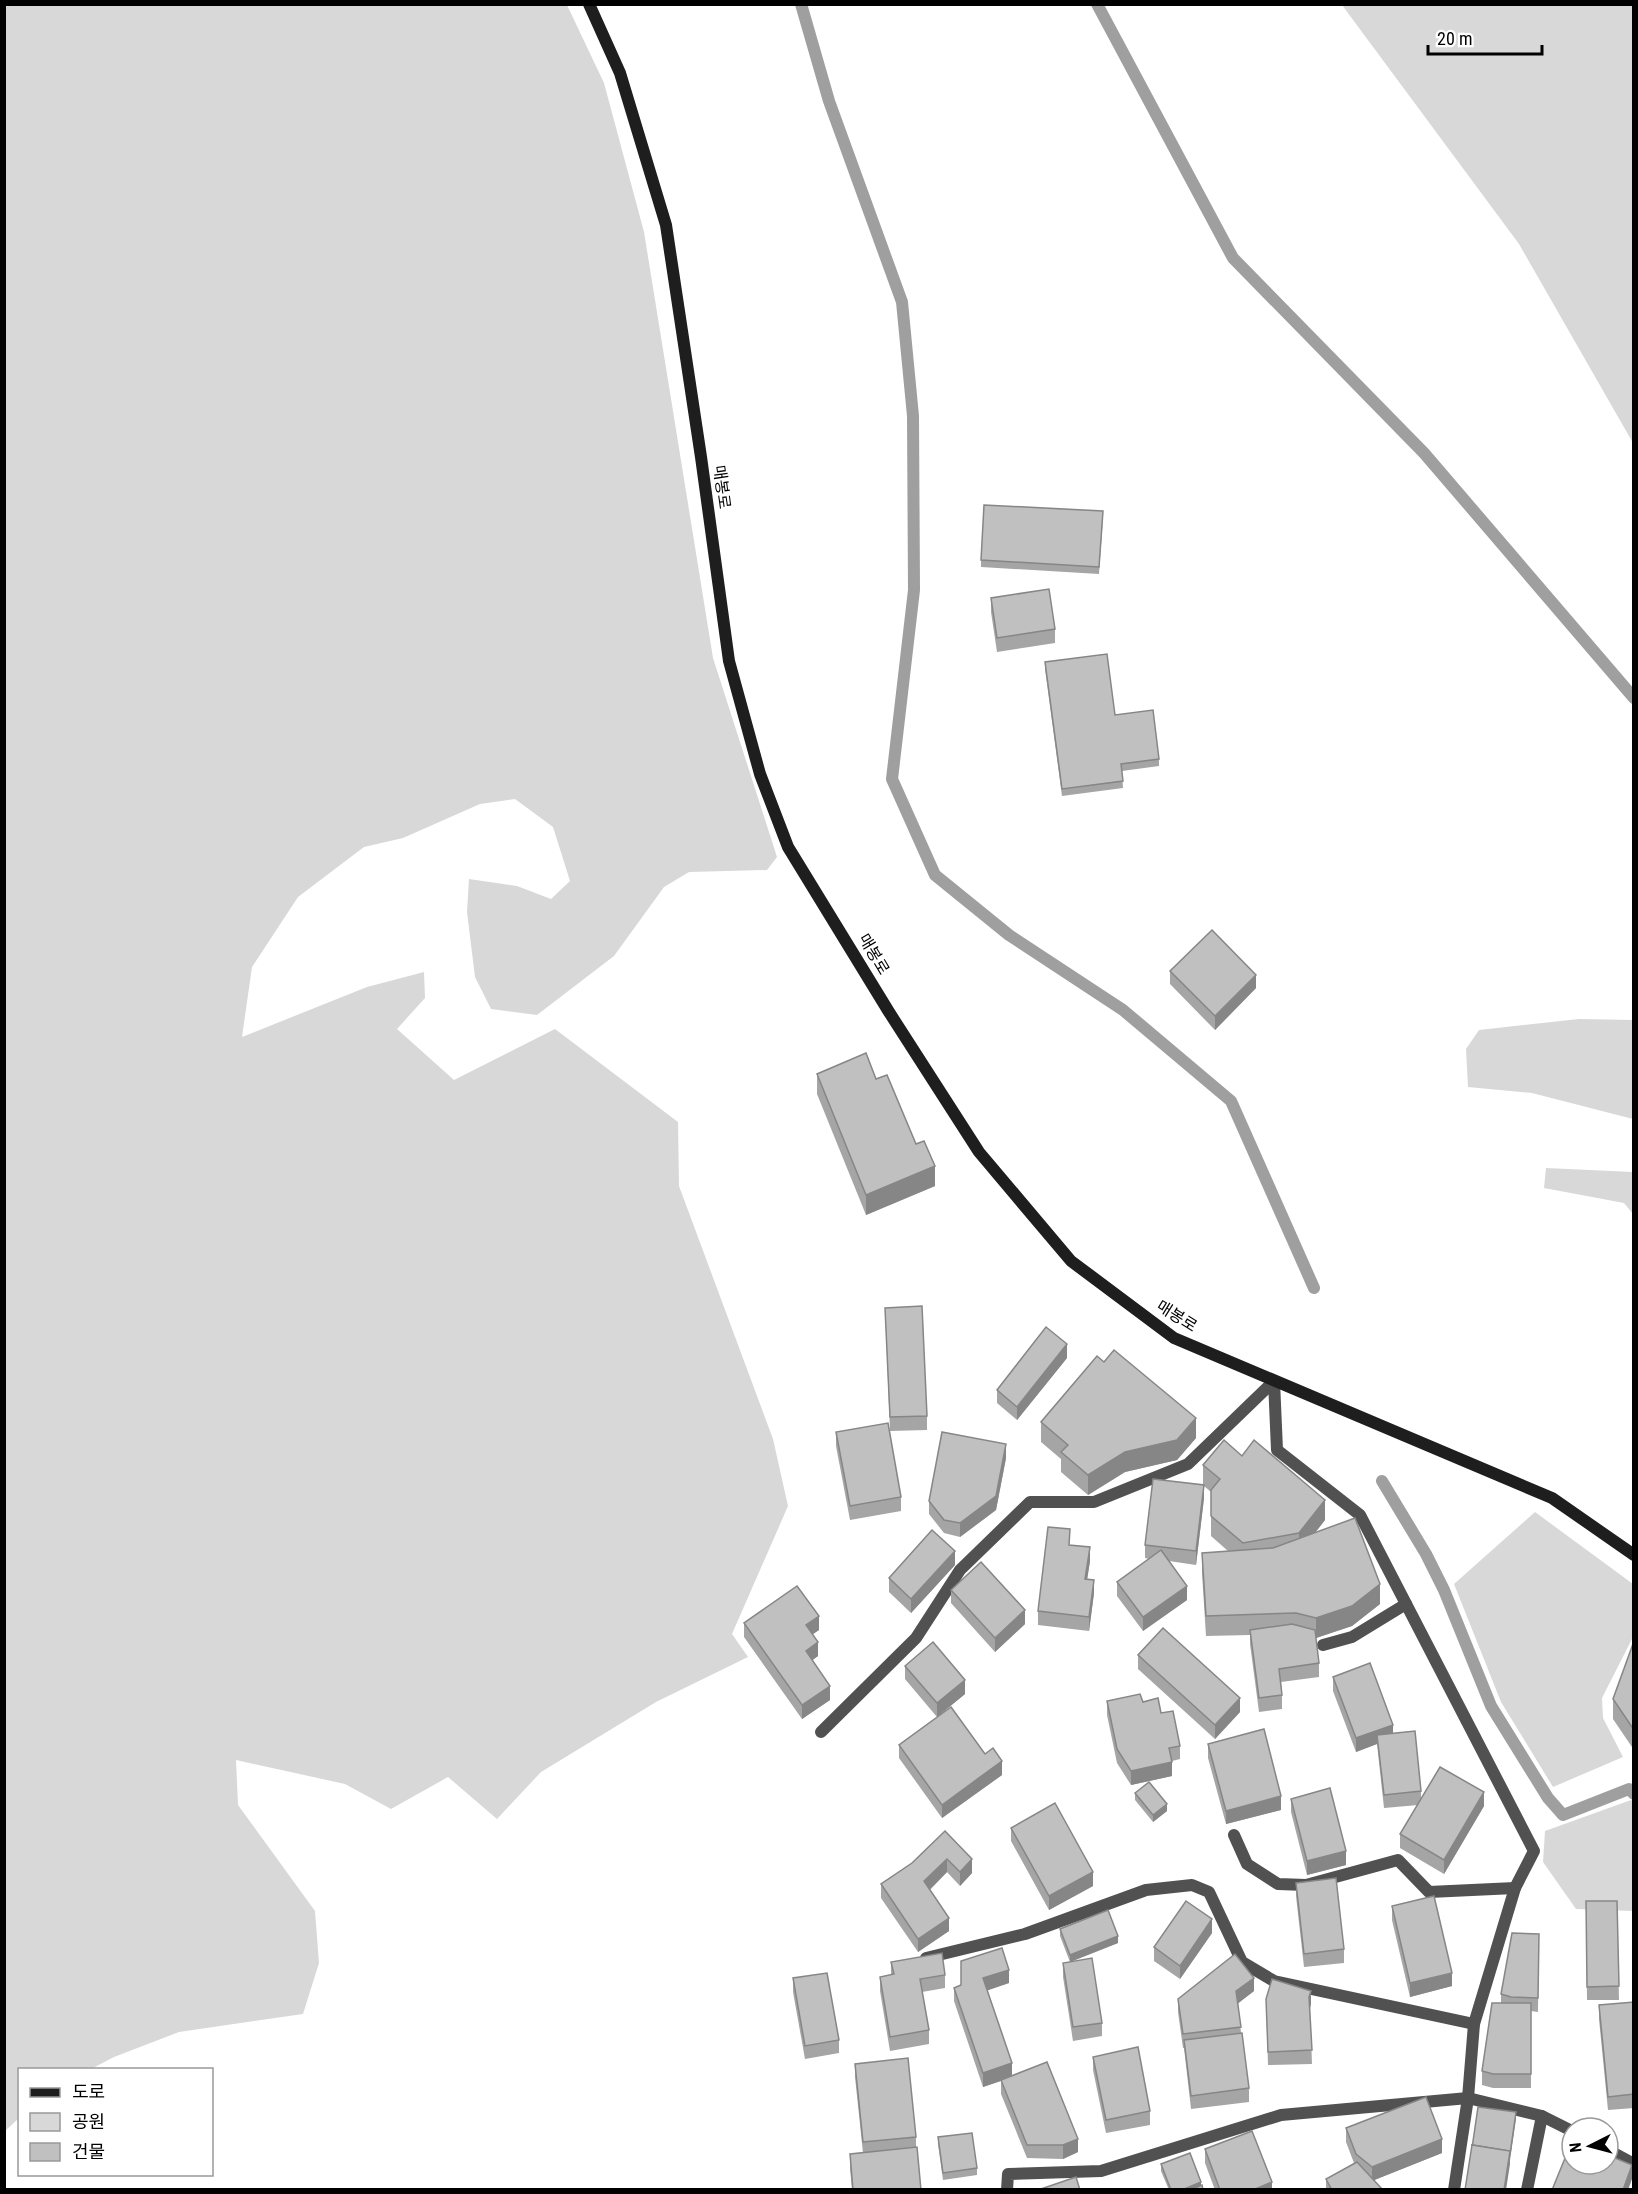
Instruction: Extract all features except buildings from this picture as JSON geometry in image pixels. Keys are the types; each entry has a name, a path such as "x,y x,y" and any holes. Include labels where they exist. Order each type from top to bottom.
{"street":[{"name":"매봉로","path":"589,4 620,74 666,225 729,661 760,774 788,847 889,1012 979,1152 1071,1261 1174,1338 1552,1498 1634,1556"}],"lane":[{"path":"1274,1381 1277,1450 1360,1515 1534,1851 1515,1888 1474,2024 1468,2098 1454,2190"},
{"path":"821,1732 916,1638 960,1570 1030,1502 1094,1502 1188,1464 1274,1381"},
{"path":"1323,1645 1352,1637 1406,1604"},
{"path":"1234,1835 1247,1864 1278,1884 1306,1885 1398,1860 1429,1892 1515,1888"},
{"path":"917,1960 1025,1934 1146,1890 1192,1885 1209,1892 1242,1962 1274,1981 1474,2024"},
{"path":"1007,2190 1008,2174 1101,2171 1281,2115 1468,2098 1542,2116 1560,2125"},
{"path":"1527,2190 1542,2116"},
{"path":"1620,2156 1634,2164"}],"green space":[{"path":"5,4 567,5 604,83 644,232 713,658 777,857 767,870 689,872 664,887 614,956 537,1015 491,1009 475,977 467,912 469,879 517,886 551,899 570,881 553,827 515,799 480,804 403,838 364,847 298,897 252,967 242,1037 367,987 424,972 425,998 397,1029 454,1080 555,1029 678,1122 679,1186 773,1439 788,1506 732,1634 748,1657 656,1702 541,1772 497,1819 448,1777 391,1809 345,1784 236,1760 238,1805 315,1911 319,1963 303,2014 179,2032 114,2057 93,2068 18,2068 18,2119 5,2131"},
{"path":"1342,5 1633,5 1633,443 1519,244"},
{"path":"1579,1019 1633,1020 1633,1119 1532,1093 1468,1087 1466,1049 1479,1030"},
{"path":"1546,1168 1633,1172 1633,1214 1624,1203 1544,1188"},
{"path":"1535,1512 1633,1584 1633,1637 1602,1698 1603,1718 1623,1757 1553,1787 1501,1702 1454,1584"},
{"path":"1631,1800 1633,1802 1633,1911 1576,1909 1543,1862 1545,1831"}],"waterway":[{"path":"801,4 829,101 902,302 913,416 914,590 892,779 935,875 1009,935 1123,1010 1231,1101 1314,1288"},
{"path":"1097,4 1233,258 1424,453 1634,698"},
{"path":"1382,1481 1426,1554 1444,1590 1491,1706 1548,1798 1563,1815 1629,1789 1634,1794"}]}
